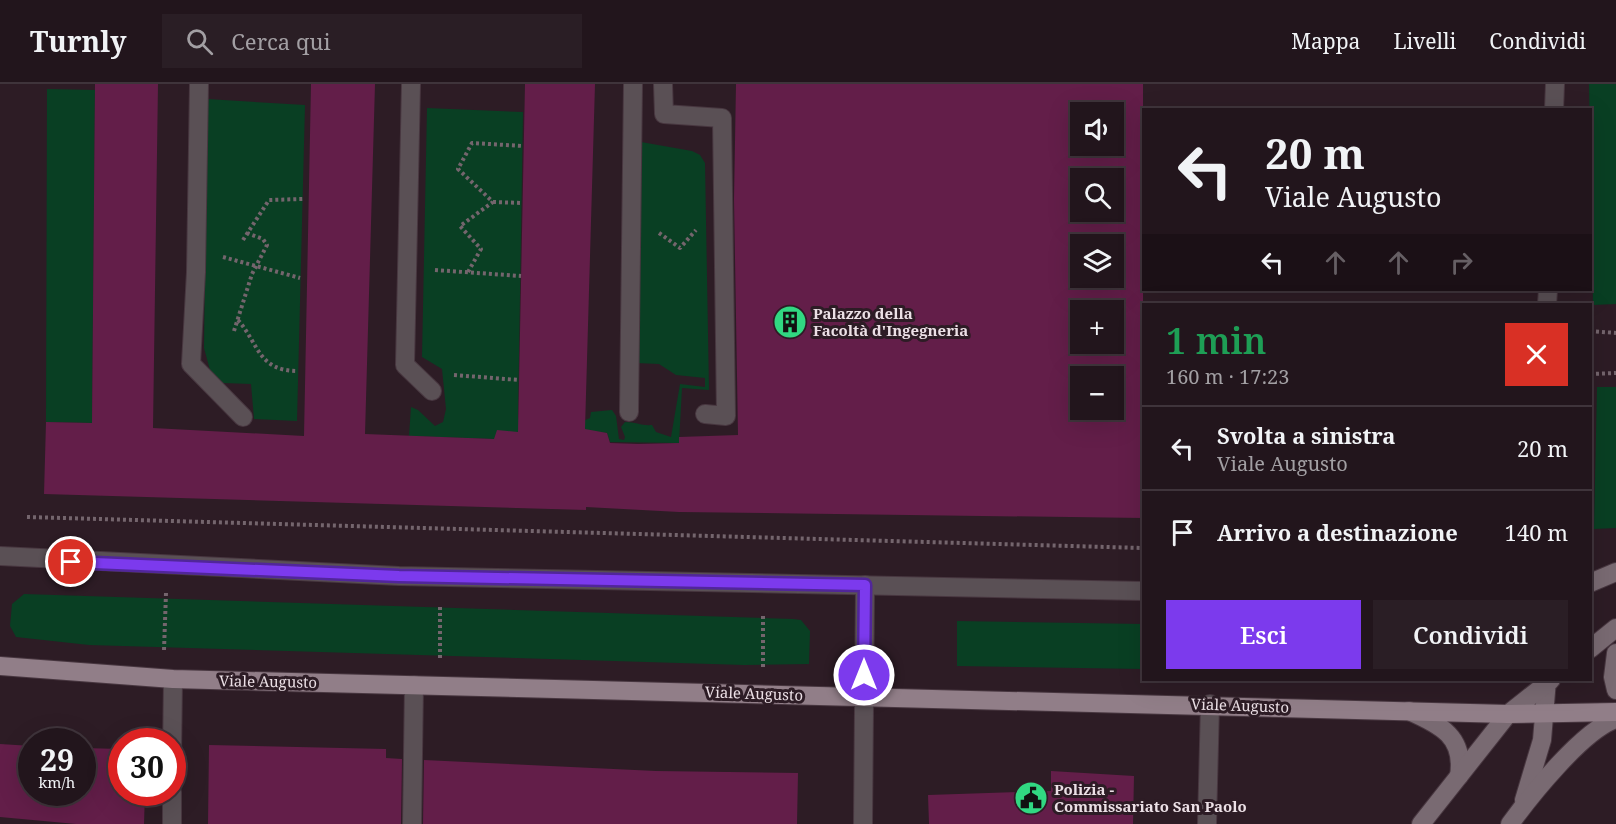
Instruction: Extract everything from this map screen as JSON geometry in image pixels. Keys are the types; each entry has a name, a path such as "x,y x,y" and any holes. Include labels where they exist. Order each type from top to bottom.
{"main road":[{"path":"1592,582 1616,572"},
{"path":"1592,647 1616,628"},
{"path":"1616,653 1613,677 1616,690"},
{"name":"Viale Augusto","path":"0,666 173,679 1210,704 1508,714 1616,712"},
{"path":"1421,824 1508,714 1547,681"},
{"path":"1514,818 1529,790 1542,741 1548,681"},
{"path":"1407,711 1437,725 1454,741 1461,761 1459,776"},
{"path":"1514,818 1576,747 1596,730 1616,719"}],"street":[{"path":"199,84 196,256 191,364 243,417"},
{"path":"411,84 405,365 432,391"},
{"path":"629,412 633,84"},
{"path":"663,84 664,114 722,118 726,416 705,414"},
{"path":"1554,108 1555,84"},
{"path":"0,556 375,576 1142,591"},
{"path":"863,824 865,585"},
{"path":"172,728 173,679"},
{"path":"412,824 414,685"},
{"path":"1207,824 1210,704"},
{"path":"172,806 172,824"}],"path":[{"path":"493,202 458,169 472,143 523,146"},
{"path":"243,240 269,200 303,199"},
{"path":"468,272 481,249 460,226 493,202 522,203"},
{"path":"631,226 652,227 680,248 706,218 724,220"},
{"path":"234,331 257,264 267,245 263,239 248,233"},
{"path":"196,256 230,257 300,278"},
{"path":"407,268 521,276"},
{"path":"238,320 248,331 259,355 278,368 298,371"},
{"path":"1592,332 1616,333"},
{"path":"413,372 519,380"},
{"path":"1592,374 1616,373"},
{"path":"27,517 1142,548"},
{"path":"164,651 166,593"},
{"path":"440,603 440,658"},
{"path":"763,614 763,667"}],"green space":[{"path":"1589,84 1616,84 1616,304 1593,305 1592,108 1589,108"},
{"path":"47,89 95,90 92,423 46,422"},
{"path":"207,99 305,105 297,421 254,419 251,384 223,383 210,370 204,348"},
{"path":"427,108 523,112 518,417 526,433 494,439 409,436 411,407 418,410 435,426 443,422 446,409 442,369 422,357"},
{"path":"641,142 692,151 700,155 705,163 709,390 682,388 679,443 610,442 607,433 586,430 583,425 583,421 590,418 591,412 612,410 616,416 619,439 624,440 621,427 625,422 652,425 656,432 671,437 680,384 705,387 705,378 676,375 659,364 636,363"},
{"path":"1597,387 1616,387 1616,528 1594,529"},
{"path":"24,594 793,619 801,620 810,631 809,664 744,665 89,645 16,637 10,626 12,604"},
{"path":"957,621 1142,624 1142,669 957,666"}],"building":[{"path":"95,84 158,84 153,428 304,436 311,84 375,84 365,434 494,439 497,430 518,432 525,84 595,84 585,429 607,433 610,443 638,444 679,443 679,437 738,435 734,199 736,84 1143,84 1142,518 679,512 586,507 586,510 44,494 46,422 92,423"},
{"path":"0,744 18,745 18,806 96,806 96,748 108,749 108,806 145,806 144,824 76,824 0,817"},
{"path":"209,745 386,749 386,758 402,759 401,824 208,824"},
{"path":"424,760 656,771 798,773 797,824 423,824"},
{"name":"Polizia - Commissariato San Paolo","path":"1051,771 1134,776 1133,824 929,824 928,795 1051,791"}],"place":[{"name":"Palazzo della Facoltà d'Ingegneria","path":"790,322"},
{"name":"Polizia - Commissariato San Paolo","path":"1031,798"}],"route":[{"path":"71,562 399,576 865,585 864,675"}]}
